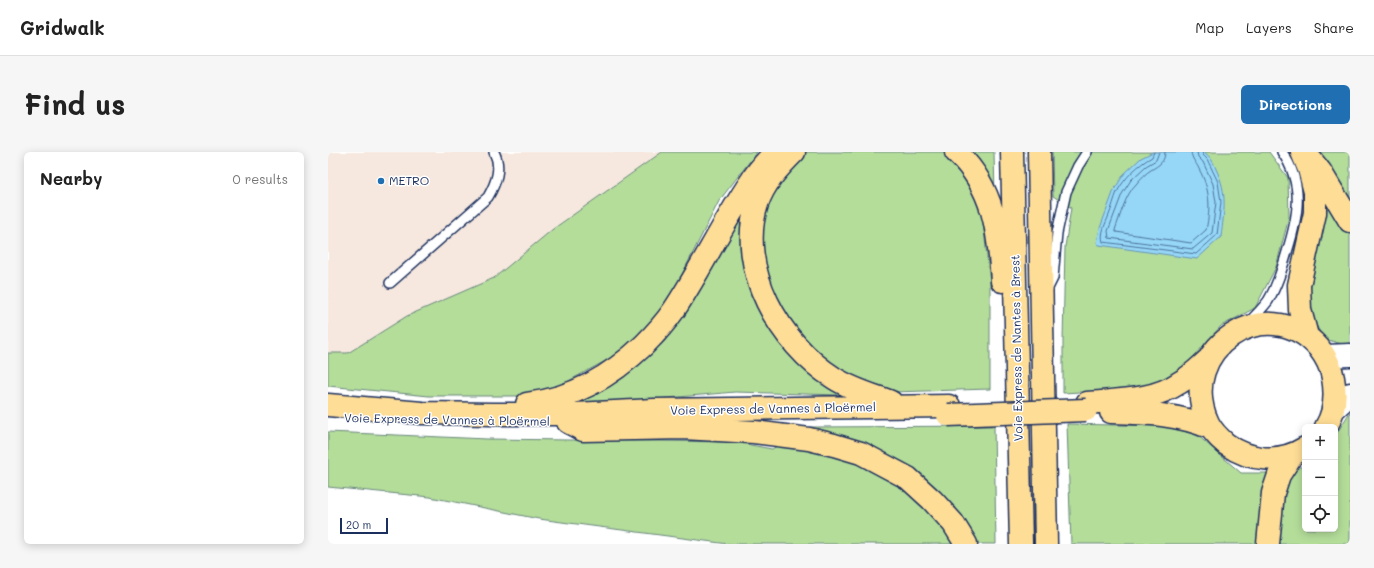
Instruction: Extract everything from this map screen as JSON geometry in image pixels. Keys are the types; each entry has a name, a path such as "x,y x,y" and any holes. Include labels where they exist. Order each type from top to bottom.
{"highway":[{"path":"422,413 439,405 527,404 544,401 578,390 600,380 617,368 654,334 673,311 752,179 775,152"},
{"path":"794,152 778,169 766,186 757,203 751,229 753,263 765,298 785,332 800,350 818,367 835,379 854,388 903,406"},
{"path":"956,152 974,171 985,191 992,211 1001,264 1006,341 1017,364"},
{"name":"Voie Express de Nantes à Brest","path":"1012,152 1021,544"},
{"path":"1039,152 1046,544"},
{"path":"1303,153 1315,192 1315,213 1299,285 1300,305 1307,336"},
{"path":"1303,153 1320,171 1350,221"},
{"path":"1299,452 1271,459 1253,458 1236,451 1221,440 1211,428 1205,416 1202,404 1201,382 1208,360 1217,347 1244,328 1265,324 1287,327 1307,336 1325,356 1332,369 1336,390 1329,418"},
{"name":"Voie Express de Vannes à Ploërmel","path":"328,418 466,423 568,422 1087,406 1134,399 1162,391 1178,384 1208,360"},
{"name":"Voie Express de Vannes à Ploërmel","path":"328,405 422,413 575,414 654,410 903,406 949,410"},
{"name":"Voie Express de Vannes à Ploërmel","path":"1087,406 1161,414 1195,421 1211,428"},
{"path":"568,422 583,430 683,428 754,432 809,439 861,453 908,478 932,500 953,523 966,544"},
{"path":"1268,544 1273,493 1279,475 1299,452"}],"main road":[{"path":"1325,356 1350,354"},
{"path":"1329,418 1350,394"}],"lane":[{"path":"390,283 488,197 496,183 498,170 494,152"},
{"path":"1042,302 1053,278 1057,233 1066,192 1078,166 1087,152"},
{"path":"1244,328 1267,302 1279,280 1296,226 1298,207 1296,187 1292,169 1282,152"}],"shaded area":[{"path":"328,152 662,152 553,229 494,278 407,316 348,353 328,353"}],"green space":[{"path":"662,152 757,152 719,201 667,304 629,348 552,390 517,396 429,396 328,386 328,353 348,353 407,316 494,278 553,229"},
{"path":"786,152 994,152 995,197 983,222 990,282 990,389 893,392 861,380 841,395 735,392 575,406 573,402 624,375 665,341 701,284 746,200"},
{"path":"1052,152 1269,152 1288,178 1289,217 1276,267 1255,308 1221,326 1180,372 1169,378 1132,389 1063,393 1065,247 1071,208 1053,196"},
{"path":"1312,152 1350,152 1350,346 1324,339 1311,316 1308,289"},
{"path":"1350,412 1350,544 1071,544 1067,424 1162,426 1196,434 1241,473 1295,471 1302,466 1302,532 1338,532 1338,431"},
{"path":"994,426 996,544 728,544 539,519 430,497 328,487 328,432 487,439 734,442 772,449 810,427"}],"water":[{"path":"1153,152 1204,152 1212,160 1220,178 1224,195 1221,237 1197,259 1099,245 1097,243 1100,228 1114,190 1124,174 1141,158"}],"place":[{"name":"METRO","path":"381,181"}]}
